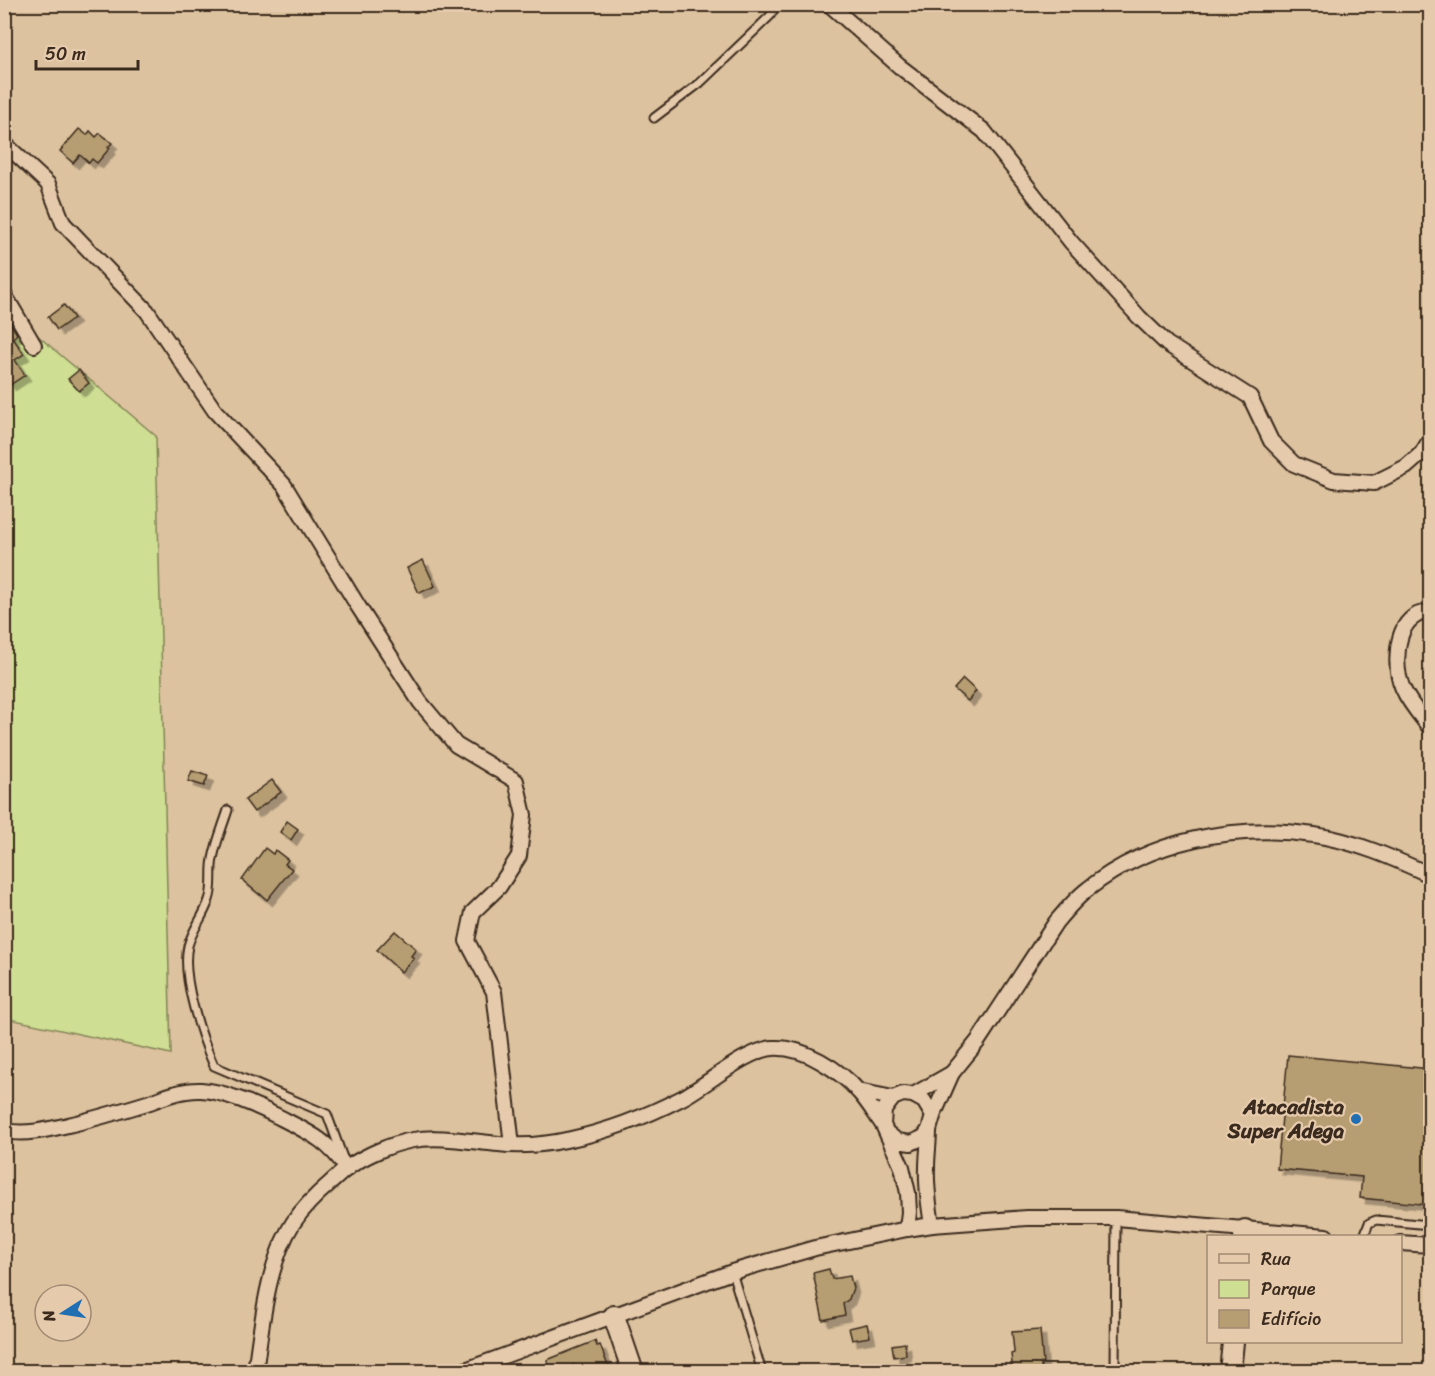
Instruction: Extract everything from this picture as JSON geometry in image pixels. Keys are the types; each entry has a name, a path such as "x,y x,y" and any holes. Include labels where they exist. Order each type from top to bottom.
{"street":[{"path":"828,4 899,66 984,131 1071,242 1139,317 1167,344 1250,397 1271,441 1294,464 1334,480 1374,483 1426,455 1431,440"},
{"path":"4,143 48,184 63,223 147,311 214,411 284,485 420,702 456,745 516,781 524,815 519,856 499,887 473,912 467,941 494,992 512,1145"},
{"path":"4,294 34,345"},
{"path":"1431,612 1418,615 1407,622 1397,654 1397,671 1402,688 1411,704 1431,728"},
{"path":"932,1225 927,1168 929,1130 952,1073 978,1041 1056,922 1086,890 1122,867 1155,851 1229,833 1269,831 1314,835 1366,847 1431,875"},
{"path":"255,1371 272,1272 293,1224 314,1197 347,1168 389,1146 415,1140 451,1139 524,1145 569,1140 601,1132 684,1097 743,1059 772,1048 806,1054 832,1069 858,1091 884,1128 897,1141 911,1143 924,1137 929,1130"},
{"path":"913,1095 952,1073"},
{"path":"4,1131 21,1133 45,1130 104,1116 181,1092 199,1090 217,1092 267,1110 313,1134 339,1157 347,1168"},
{"path":"858,1091 893,1098"},
{"path":"907,1229 908,1193 902,1167 884,1128 884,1110 893,1098 903,1094 913,1095 924,1101 933,1116"},
{"path":"460,1371 732,1272 815,1248 907,1229 1027,1218 1116,1218 1245,1233 1299,1235"},
{"path":"1402,1243 1431,1245"},
{"path":"614,1316 633,1371"},
{"path":"1230,1371 1233,1343"}],"lane":[{"path":"654,118 700,83 771,16 777,4"},
{"path":"228,810 213,858 210,900 189,944 186,957 186,969 195,1013 214,1066 327,1114 347,1168"},
{"path":"1115,1371 1116,1218"},
{"path":"1364,1235 1369,1222 1376,1220 1431,1225"},
{"path":"732,1272 762,1371"}],"green space":[{"path":"4,307 156,436 171,1054 5,1018"}],"building":[{"path":"79,129 87,135 90,131 96,137 100,133 112,143 97,163 92,159 89,163 80,155 73,163 60,151"},
{"path":"64,305 74,318 57,330 48,317"},
{"path":"11,324 17,334 13,338 24,354 15,360 25,375 10,385 4,376 4,326 6,328"},
{"path":"79,370 89,383 79,391 68,379"},
{"path":"423,560 435,586 419,593 407,568"},
{"path":"963,679 976,691 968,701 954,689"},
{"path":"192,771 208,776 204,786 188,781"},
{"path":"272,780 281,792 254,812 245,800"},
{"path":"287,821 298,829 291,840 280,832"},
{"path":"265,848 273,854 275,850 288,860 285,864 292,869 267,900 242,880"},
{"path":"395,931 416,949 411,956 414,958 401,972 377,950"},
{"name":"Atacadista Super Adega","path":"1288,1055 1431,1069 1431,1205 1360,1198 1362,1177 1277,1169"},
{"path":"829,1269 832,1279 850,1276 853,1288 849,1299 843,1304 845,1315 823,1320 813,1273"},
{"path":"867,1324 870,1337 852,1340 849,1328"},
{"path":"1040,1330 1043,1363 1041,1363 1041,1371 1013,1371 1012,1332"},
{"path":"595,1341 597,1346 600,1345 610,1371 577,1371 574,1365 551,1371 547,1360"},
{"path":"905,1343 906,1355 894,1357 892,1345"}],"place":[{"name":"Atacadista Super Adega","path":"1356,1119"}]}
